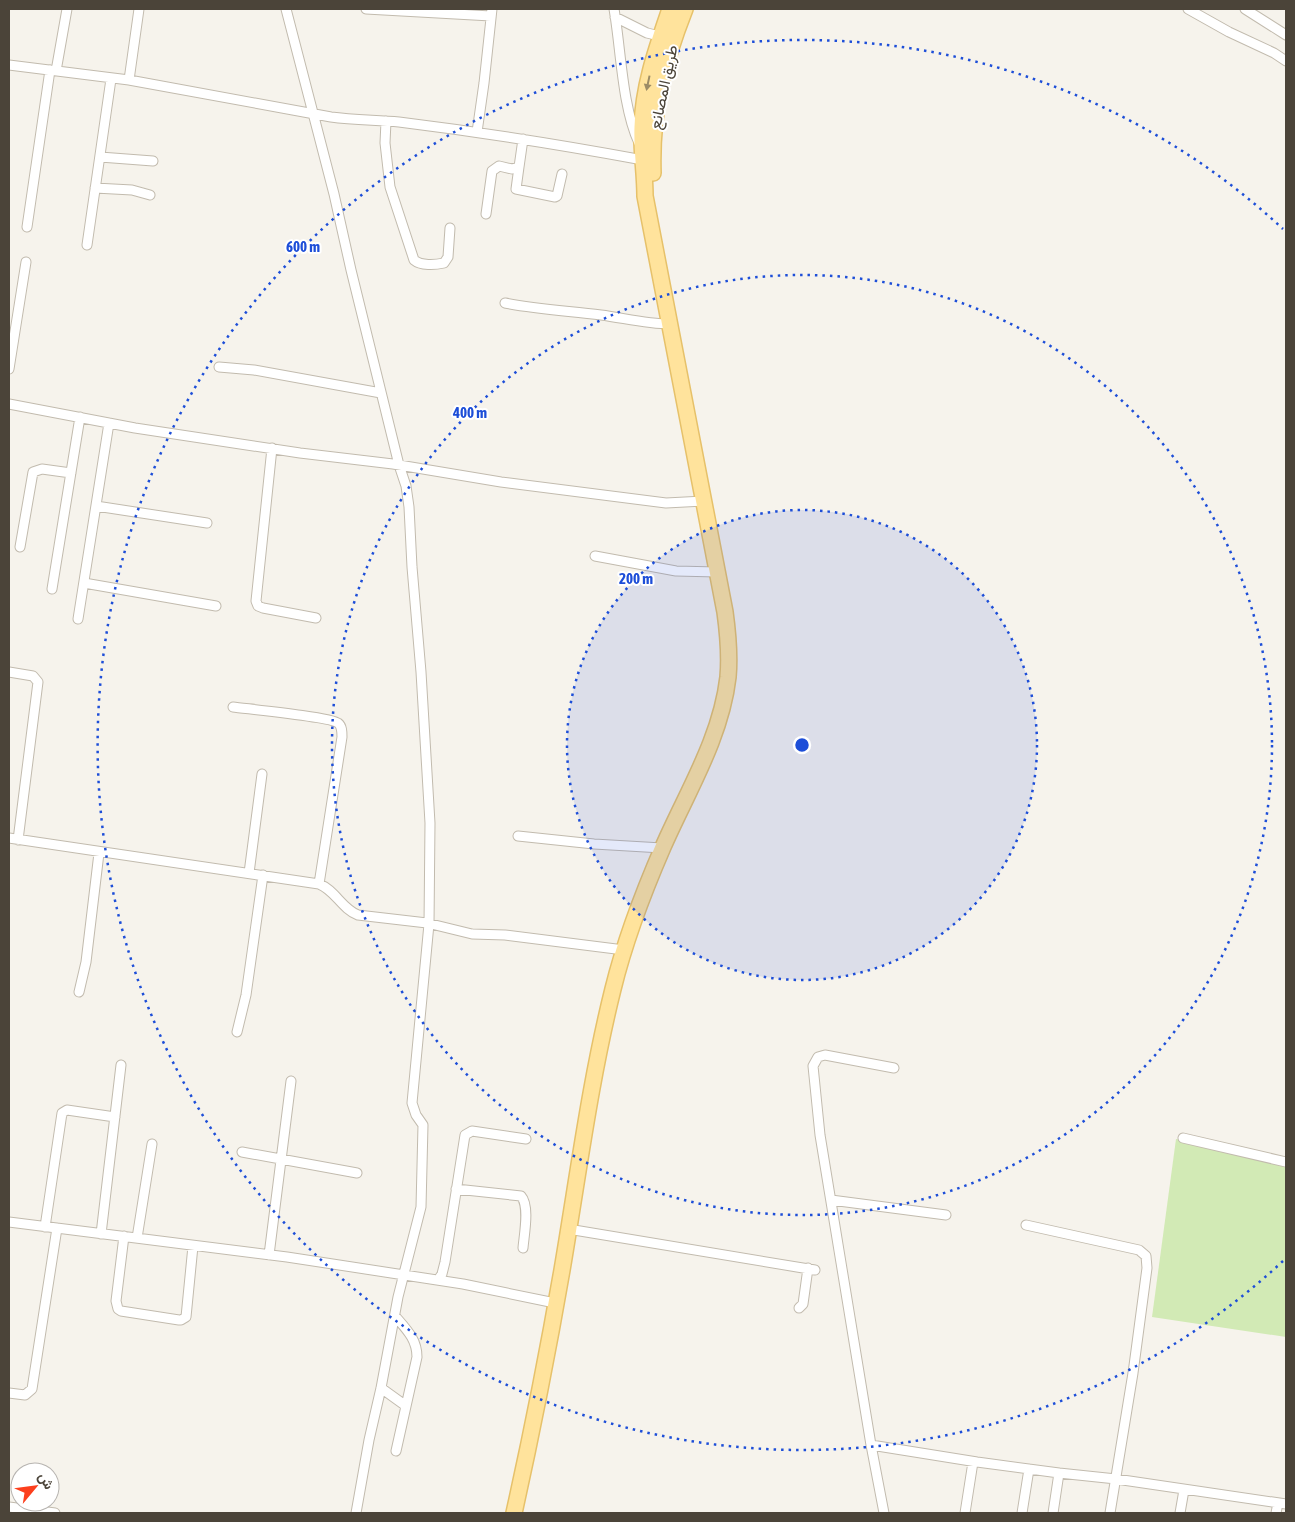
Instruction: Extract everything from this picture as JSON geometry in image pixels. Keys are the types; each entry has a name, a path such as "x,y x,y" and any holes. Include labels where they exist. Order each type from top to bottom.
{"main road":[{"name":"طريق المصانع","path":"651,227 654,195 652,137 670,9"},
{"name":"طريق المصانع","path":"667,37 685,9"},
{"path":"514,1513 536,1411 591,1091 605,1022 624,950 662,848 702,764 713,736 724,698 729,652 725,612 645,196 642,155 644,102 653,59 667,37"}],"street":[{"path":"27,227 53,71 67,9"},
{"path":"128,80 139,9"},
{"path":"286,9 334,194 399,465 406,486 421,672 430,823 429,924 412,1103 416,1115 423,1125 422,1201 418,1226 403,1275 368,1440 356,1513"},
{"path":"366,9 492,12 477,132"},
{"path":"1188,9 1228,32 1274,52 1286,62"},
{"path":"1244,9 1286,36"},
{"path":"9,65 128,80 351,120 386,121 642,155 633,130 615,13"},
{"path":"615,13 636,28 667,37"},
{"path":"87,245 111,79"},
{"path":"386,121 386,152 390,187 414,260 417,263 424,264 444,263 448,257 450,228"},
{"path":"523,140 516,190 558,196 562,174"},
{"path":"100,157 153,161"},
{"path":"486,214 492,171 500,166 512,169 519,167"},
{"path":"95,188 132,190 150,195"},
{"path":"9,369 26,262"},
{"path":"504,303 649,324 670,324"},
{"path":"219,367 254,370 381,393"},
{"path":"9,404 272,448 399,465 455,476 666,503 704,501"},
{"path":"52,589 80,417"},
{"path":"78,619 109,422"},
{"path":"272,448 256,601 258,606 274,612 316,618"},
{"path":"20,547 33,472 42,469 70,473"},
{"path":"96,506 207,523"},
{"path":"595,556 676,571 716,572"},
{"path":"84,583 216,606"},
{"path":"9,672 34,676 38,682 13,839 319,884 328,888 349,910 358,915 429,924 472,934 505,934 624,950"},
{"path":"233,707 314,718 340,724 342,737 319,884"},
{"path":"249,873 262,774"},
{"path":"518,836 594,844 662,848"},
{"path":"79,992 86,962 99,852"},
{"path":"237,1032 246,995 263,875"},
{"path":"884,1513 820,1135 814,1071 815,1061 820,1056 829,1055 894,1068"},
{"path":"101,1234 121,1065"},
{"path":"269,1255 291,1081"},
{"path":"45,1227 62,1113 67,1110 115,1118"},
{"path":"438,1280 446,1262 456,1189 467,1133 472,1131 526,1138"},
{"path":"1183,1138 1286,1162"},
{"path":"138,1238 152,1144"},
{"path":"242,1152 357,1173"},
{"path":"456,1189 521,1196 525,1202 526,1214 523,1248"},
{"path":"831,1200 946,1215"},
{"path":"9,1222 269,1255 438,1280 555,1303"},
{"path":"1026,1225 1139,1250 1146,1256 1148,1268 1110,1513"},
{"path":"9,1393 26,1395 32,1389 57,1228"},
{"path":"568,1229 811,1269 803,1304 799,1308"},
{"path":"124,1236 116,1301 118,1309 169,1319 181,1320 186,1317 193,1246"},
{"path":"395,1316 410,1334 417,1348 417,1357 396,1451"},
{"path":"380,1388 406,1406"},
{"path":"871,1445 973,1462 1060,1474 1116,1479 1282,1504 1276,1513"},
{"path":"966,1513 973,1462"},
{"path":"1022,1513 1029,1469"},
{"path":"1053,1513 1060,1474"},
{"path":"1180,1513 1184,1490"},
{"path":"9,1507 55,1513"}],"green space":[{"path":"1176,1139 1286,1162 1286,1337 1152,1317"}]}
